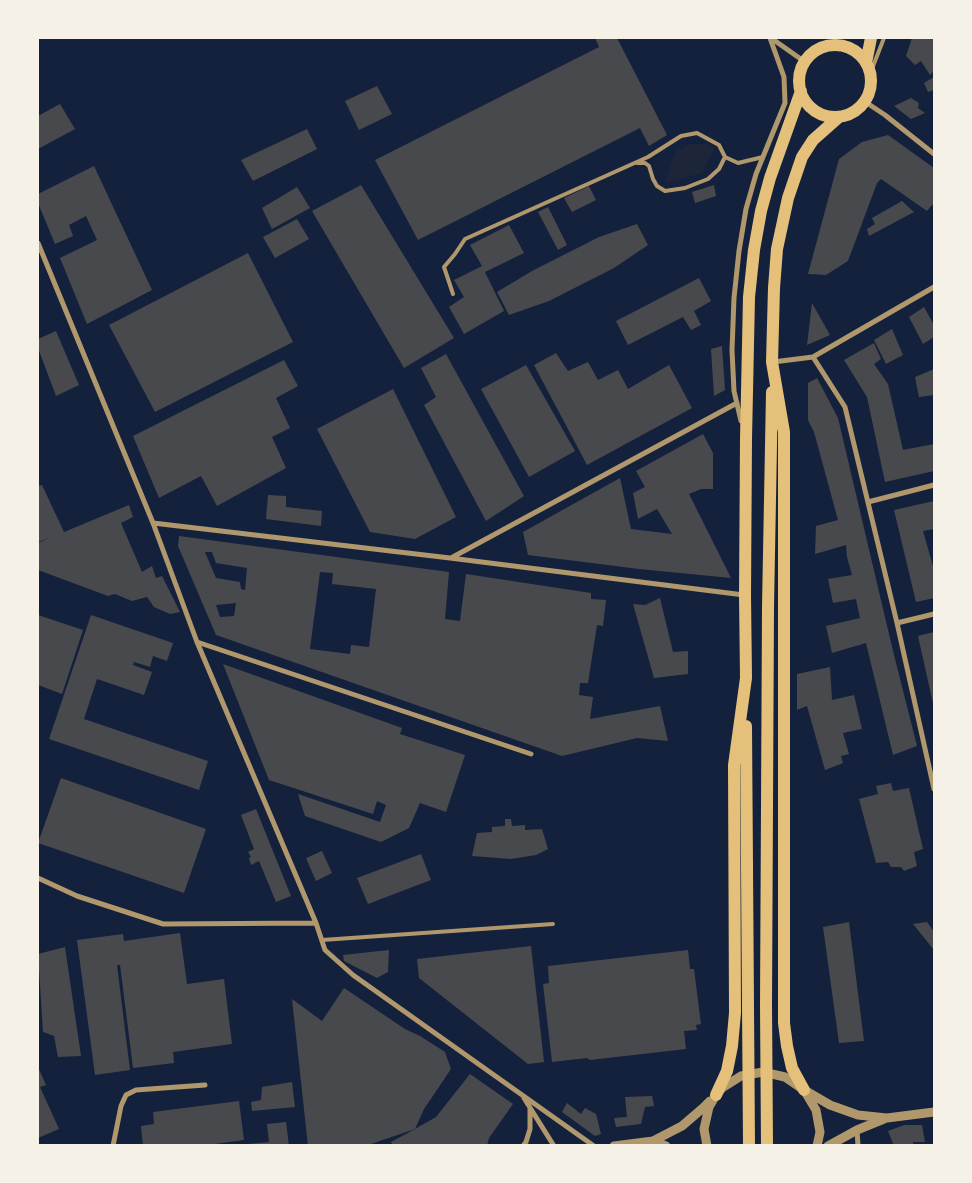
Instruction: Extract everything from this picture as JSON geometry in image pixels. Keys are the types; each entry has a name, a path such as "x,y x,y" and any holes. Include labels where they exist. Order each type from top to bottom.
{"highway":[{"path":"868,68 859,54 849,48 830,42 808,58 802,67 799,79 806,103 815,111 826,116 839,117 851,114 861,106 868,96 870,85 868,68 871,38"},
{"path":"749,1146 745,596 749,297 761,210 770,178 801,91"},
{"path":"767,1146 768,608 774,288 777,249 788,198 802,157 813,140 839,117"},
{"path":"772,362 784,432 784,1023 786,1046 792,1068 804,1090"},
{"path":"716,1094 727,1071 732,1046 735,1013 734,765 746,678"}],"street":[{"path":"769,38 805,62"},
{"path":"746,440 734,391 732,350 734,298 746,208 756,174 785,103 784,77 769,38"},
{"path":"864,101 934,153"},
{"path":"38,243 153,523 197,642 316,923 325,950 353,976 594,1146"},
{"path":"772,362 813,358 934,287"},
{"path":"813,358 845,407 897,623 934,789"},
{"path":"450,558 737,403"},
{"path":"868,502 934,485"},
{"path":"153,523 450,558 745,596"},
{"path":"897,623 934,614"},
{"path":"197,642 532,754"},
{"path":"38,878 77,896 163,924 316,923"},
{"path":"614,1146 653,1141 682,1126 722,1088 741,1076 763,1072 786,1077 830,1105 858,1115 887,1118 934,1112"},
{"path":"113,1146 121,1106 126,1095 136,1090 204,1085"},
{"path":"804,1090 816,1110 820,1132 817,1146"},
{"path":"706,1146 704,1129 709,1107 716,1094"},
{"path":"522,1095 554,1146"},
{"path":"523,1146 530,1129 530,1108"},
{"path":"828,1146 857,1130 887,1118"},
{"path":"857,1130 858,1146"},
{"path":"653,1141 666,1146"}],"lane":[{"path":"868,68 884,38"},
{"path":"453,294 444,266 465,239 648,158 681,136 697,133 719,145 725,158 738,163 763,157"},
{"path":"635,163 645,163 649,166 657,186 665,191 685,188 708,179 719,169 725,158"},
{"path":"322,940 552,924"}],"shaded area":[{"path":"689,144 707,144 714,149 702,173 665,183 675,152"}],"building":[{"path":"595,38 617,38 667,135 649,146 640,128 418,240 375,160 599,47"},
{"path":"912,38 934,38 934,71 930,75 921,61 915,65 906,56"},
{"path":"934,77 934,90 928,92 924,83"},
{"path":"377,86 392,114 359,130 345,101"},
{"path":"911,98 919,103 918,108 925,113 911,119 894,106"},
{"path":"60,104 75,129 38,149 38,116"},
{"path":"307,129 317,149 253,181 241,160"},
{"path":"888,135 934,168 934,205 927,211 881,179 877,183 848,261 826,275 808,274 839,159 862,142"},
{"path":"94,166 152,290 87,324 60,258 97,240 86,216 69,225 73,236 55,244 38,203 38,194"},
{"path":"361,185 454,338 404,368 312,211"},
{"path":"714,185 716,196 695,203 692,192"},
{"path":"589,186 596,200 572,212 564,198"},
{"path":"297,187 310,208 272,229 262,208"},
{"path":"902,201 914,212 869,236 867,229 875,224 872,218"},
{"path":"548,207 567,245 558,250 538,212"},
{"path":"297,219 309,239 275,258 263,237"},
{"path":"637,224 648,245 614,268 549,301 509,315 497,292 532,271 599,237"},
{"path":"509,225 524,253 485,272 504,311 464,334 449,307 464,297 454,280 482,266 470,245"},
{"path":"248,253 293,342 155,412 109,325"},
{"path":"699,278 711,301 694,311 701,325 691,330 683,317 628,345 616,321"},
{"path":"812,303 830,335 807,345"},
{"path":"924,307 934,325 934,337 923,344 909,317"},
{"path":"892,329 903,355 886,364 874,340"},
{"path":"56,331 79,385 56,396 38,348 38,339"},
{"path":"874,343 881,359 874,364 888,384 903,450 934,444 934,471 885,482 867,397 844,360"},
{"path":"722,346 725,390 714,396 711,349"},
{"path":"556,353 568,371 588,362 598,380 618,370 628,389 669,365 692,408 587,465 534,365"},
{"path":"446,354 524,496 486,521 424,405 436,397 421,368"},
{"path":"284,360 298,386 276,398 290,428 272,437 286,468 217,506 201,476 159,498 133,436"},
{"path":"526,365 575,451 529,477 481,389"},
{"path":"934,369 934,395 919,397 915,377"},
{"path":"817,378 838,418 917,746 893,755 866,643 832,653 826,626 860,618 856,599 833,603 828,579 852,575 846,545 815,554 816,526 838,520 814,432 808,420 808,383"},
{"path":"393,389 456,517 415,539 370,532 317,429"},
{"path":"703,434 713,453 713,489 701,489 689,494 731,578 528,555 523,532 620,478 631,529 672,534 657,509 638,519 633,493 645,487 636,471"},
{"path":"42,485 64,532 129,505 133,517 121,523 142,572 152,566 156,578 162,576 180,612 170,614 154,607 147,597 132,601 115,594 108,596 38,570 38,543 49,538 38,542 38,486"},
{"path":"268,495 286,496 286,507 322,511 321,526 266,519"},
{"path":"934,501 934,529 923,531 934,570 934,598 916,602 894,510"},
{"path":"179,536 449,572 445,619 460,621 466,574 591,593 591,599 606,600 603,626 597,625 588,683 580,683 579,695 593,697 590,719 660,706 668,741 637,738 562,756 216,635 178,546","holes":["205,552 212,552 216,563 247,568 245,590 241,589 240,582 216,578","320,572 333,573 332,584 376,589 369,647 351,645 350,654 310,649","236,603 234,616 220,617 216,605"]},
{"path":"660,598 673,652 688,651 688,674 654,678 633,604 645,605"},
{"path":"38,615 83,630 62,694 38,685"},
{"path":"91,615 173,643 167,661 153,656 150,667 134,662 133,665 152,672 144,695 97,679 84,719 208,761 199,790 49,739"},
{"path":"934,632 934,708 918,636"},
{"path":"223,664 402,728 400,734 465,755 446,812 420,803 409,828 381,842 305,816 298,794 380,822 386,805 377,801 373,814 269,780"},
{"path":"830,667 832,700 854,695 862,729 843,733 849,754 841,756 843,763 825,770 807,706 797,710 797,674"},
{"path":"61,778 206,829 184,893 38,843"},
{"path":"891,783 893,791 909,788 923,849 914,852 917,866 904,871 901,867 891,867 888,862 876,863 859,799 878,794 876,786"},
{"path":"256,809 291,896 276,902 259,861 251,865 249,858 251,857 248,852 254,849 241,815"},
{"path":"505,819 511,819 512,826 525,825 525,830 542,829 548,849 536,855 511,859 472,856 477,833 492,832 492,827 505,826"},
{"path":"322,851 332,873 316,881 306,858"},
{"path":"421,854 431,880 368,904 357,878"},
{"path":"849,922 864,1041 839,1043 823,927"},
{"path":"927,922 934,932 934,950 913,924"},
{"path":"180,933 187,984 224,979 232,1044 173,1052 174,1063 133,1068 120,965 117,965 130,1070 95,1075 77,940 123,934 124,941"},
{"path":"531,946 544,1062 528,1064 419,978 417,959"},
{"path":"65,947 81,1056 58,1057 54,1036 43,1032 38,954"},
{"path":"389,950 388,972 377,978 344,961 343,955"},
{"path":"688,950 690,969 694,969 701,1024 696,1025 697,1030 684,1031 686,1049 590,1060 587,1058 552,1062 543,984 549,983 548,966"},
{"path":"344,988 405,1029 445,1052 451,1069 424,1109 415,1129 365,1146 308,1146 292,999 322,1021"},
{"path":"38,1067 46,1085 40,1087 59,1129 38,1138"},
{"path":"470,1074 513,1104 489,1138 487,1146 393,1146 391,1142 436,1117"},
{"path":"292,1082 295,1107 252,1111 251,1102 261,1100 262,1087"},
{"path":"652,1096 654,1106 645,1107 641,1124 616,1127 614,1118 627,1117 625,1097"},
{"path":"239,1101 244,1140 200,1146 143,1146 141,1126 154,1124 153,1112"},
{"path":"567,1103 581,1114 585,1108 596,1114 601,1134 595,1136 562,1112"},
{"path":"286,1122 289,1146 248,1146 248,1144 269,1142 267,1124"},
{"path":"904,1125 922,1125 925,1142 913,1142 914,1146 907,1146 906,1144 894,1146 888,1131"}]}
